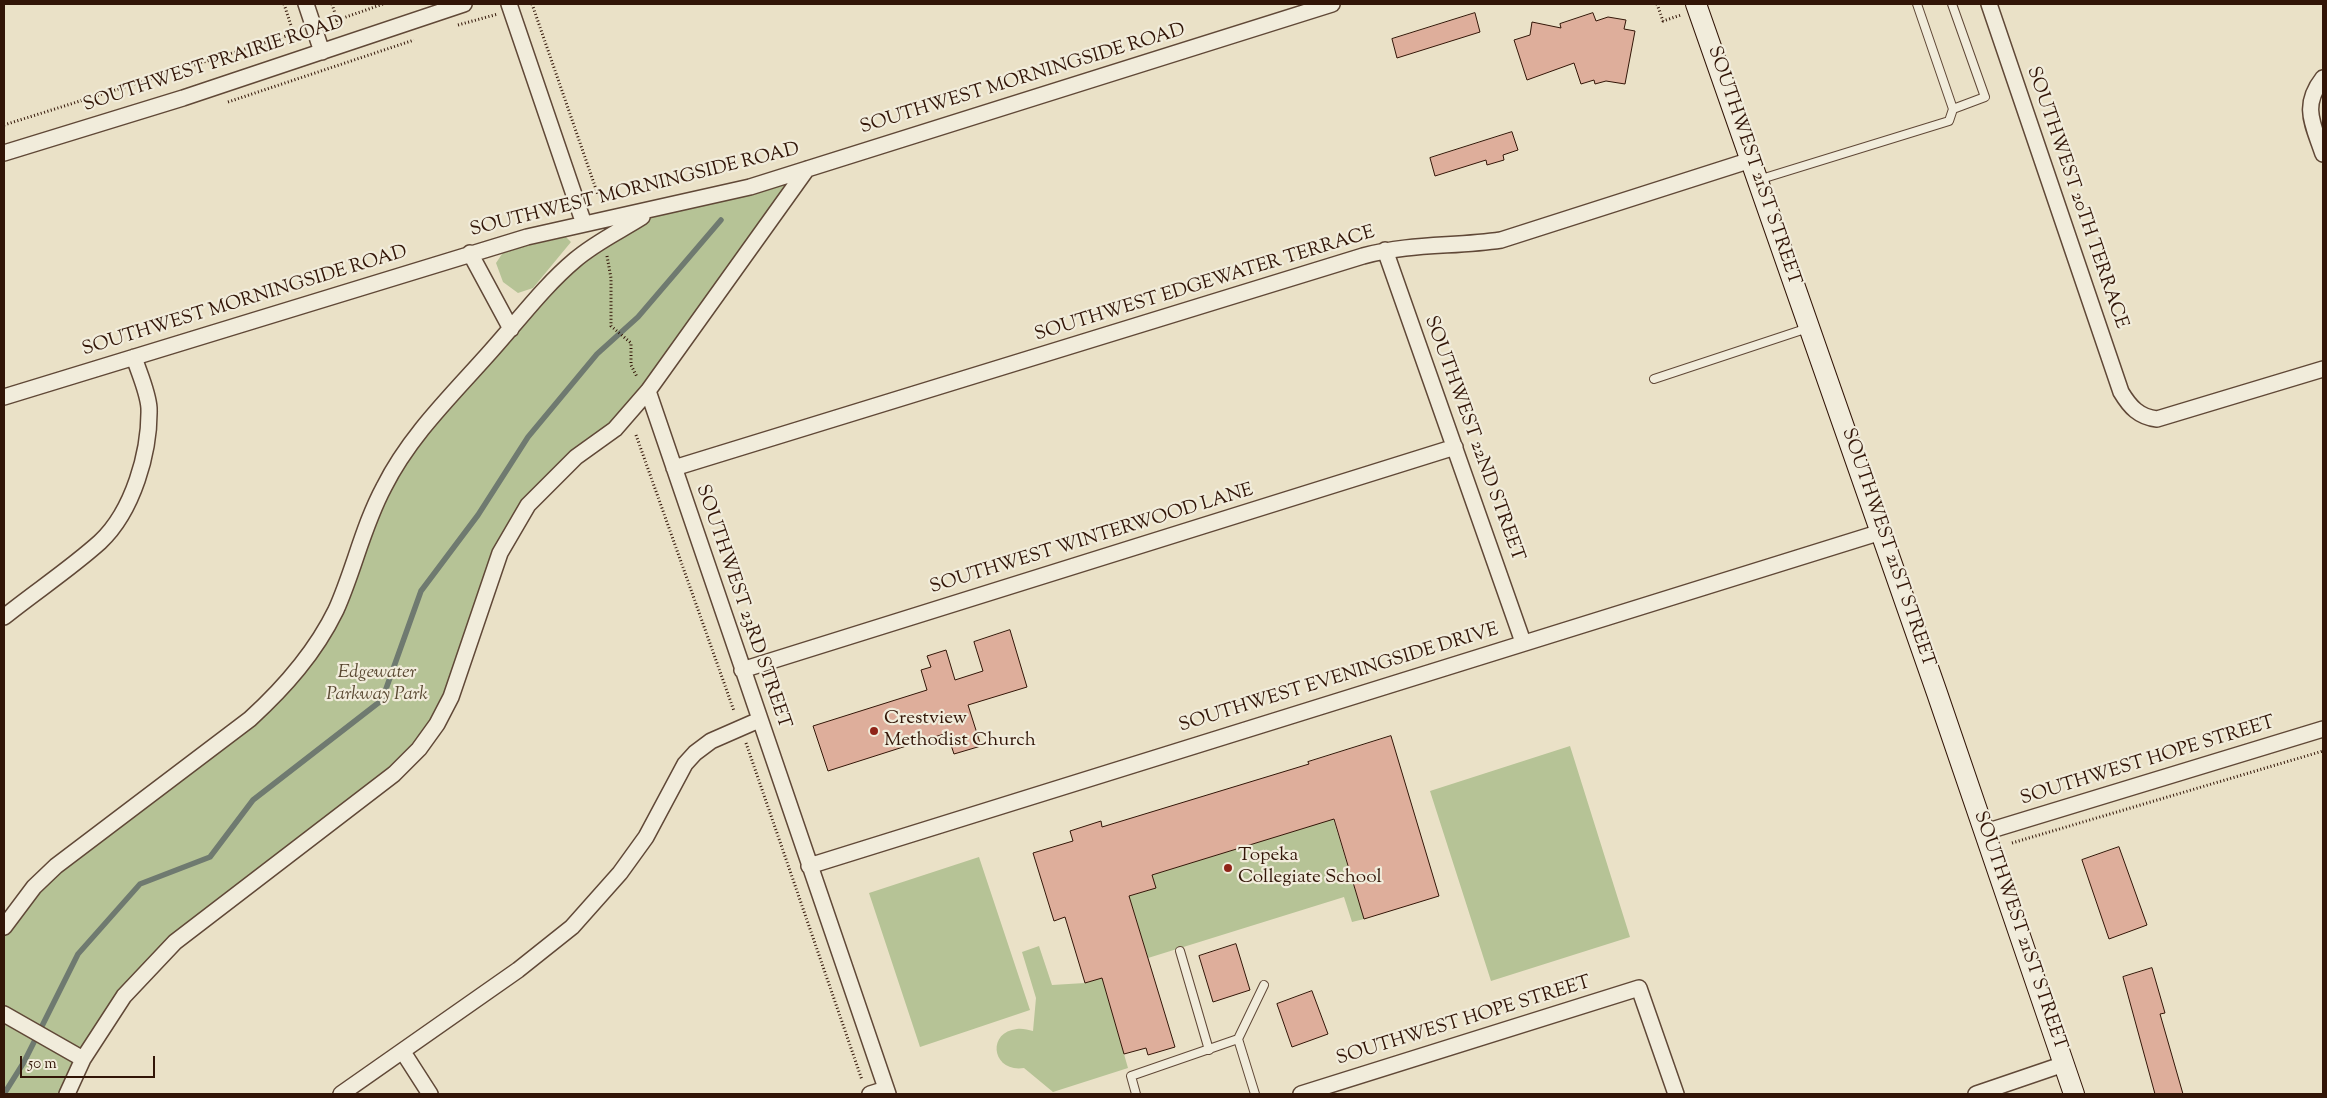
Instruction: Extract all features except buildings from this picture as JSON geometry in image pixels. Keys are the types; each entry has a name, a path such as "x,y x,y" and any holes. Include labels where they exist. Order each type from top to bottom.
{"main road":[{"name":"SOUTHWEST 21ST STREET","path":"1696,4 1881,532 2074,1094"}],"street":[{"path":"306,4 322,52"},
{"name":"SOUTHWEST PRAIRIE ROAD","path":"4,153 183,98 464,4"},
{"path":"509,4 584,224"},
{"name":"SOUTHWEST MORNINGSIDE ROAD","path":"4,397 470,253 584,224 750,187 1332,4"},
{"name":"SOUTHWEST 20TH TERRACE","path":"1989,4 2118,383 2128,403 2136,412 2157,419 2323,369"},
{"path":"2323,78 2313,94 2310,115 2323,154"},
{"name":"SOUTHWEST EDGEWATER TERRACE","path":"674,468 1384,250 1403,247 1476,244 1501,240 1751,160"},
{"path":"67,1094 83,1059 124,996 175,942 394,774 419,749 437,724 452,697 493,570 522,512 576,457 614,429 648,391 807,169"},
{"path":"4,927 34,887 56,866 250,719 299,670 320,640 336,609 364,531 384,487 409,444 575,260 621,227 641,217 645,211"},
{"name":"SOUTHWEST 22ND STREET","path":"1384,250 1524,642"},
{"path":"470,253 511,329"},
{"path":"4,617 101,541 118,518 134,489 144,457 149,407 134,357"},
{"name":"SOUTHWEST 23RD STREET","path":"648,391 887,1092"},
{"name":"SOUTHWEST WINTERWOOD LANE","path":"742,670 1455,448"},
{"name":"SOUTHWEST EVENINGSIDE DRIVE","path":"809,866 1881,532"},
{"path":"341,1094 518,970 572,927 620,873 646,837 685,764 695,753 711,741 759,720"},
{"name":"SOUTHWEST HOPE STREET","path":"1985,832 2323,729"},
{"name":"SOUTHWEST HOPE STREET","path":"1301,1094 1638,988 1676,1094"},
{"path":"6,1016 83,1059"},
{"path":"403,1052 430,1094"},
{"path":"1976,1094 2064,1064"},
{"path":"870,1094 887,1092"}],"lane":[{"path":"1758,180 1949,121 1953,109 1917,4"},
{"path":"1952,4 1986,97 1953,109"},
{"path":"1654,378 1810,328"},
{"path":"1180,950 1209,1050"},
{"path":"1255,1094 1238,1040 1264,986"},
{"path":"1136,1094 1131,1076 1238,1040"}],"path":[{"path":"284,4 301,59"},
{"path":"4,125 314,28 383,4"},
{"path":"532,4 598,195"},
{"path":"1657,4 1663,21"},
{"path":"607,255 611,278 611,326 632,342 632,365 637,377"},
{"path":"636,435 734,711"},
{"path":"744,737 862,1080"},
{"path":"2012,843 2323,751"}],"green space":[{"name":"Edgewater Parkway Park","path":"807,169 648,391 513,528 458,681 419,749 148,968 67,1094 4,1094 4,927 15,909 222,739 320,640 384,487 560,274 641,217"},
{"path":"566,237 571,242 533,288 518,293 503,282 496,263 504,251"},
{"path":"1570,746 1630,937 1491,981 1430,791"},
{"path":"1329,805 1364,919 1352,922 1344,897 1148,958 1129,896 1156,888 1152,875 1308,827"},
{"path":"979,857 1030,1010 920,1047 869,893"},
{"path":"1039,946 1052,985 1085,983 1102,978 1128,1068 1053,1092 1024,1068 1013,1068 1000,1059 997,1052 997,1044 1001,1037 1007,1032 1017,1029 1033,1031 1036,998 1022,952"}],"waterway":[{"path":"4,1094 24,1062 78,954 140,884 210,857 253,800 382,700 421,591 478,515 528,437 597,354 638,317 721,220"}],"place":[{"name":"Crestview Methodist Church","path":"874,731"},
{"name":"Topeka Collegiate School","path":"1228,868"}]}
